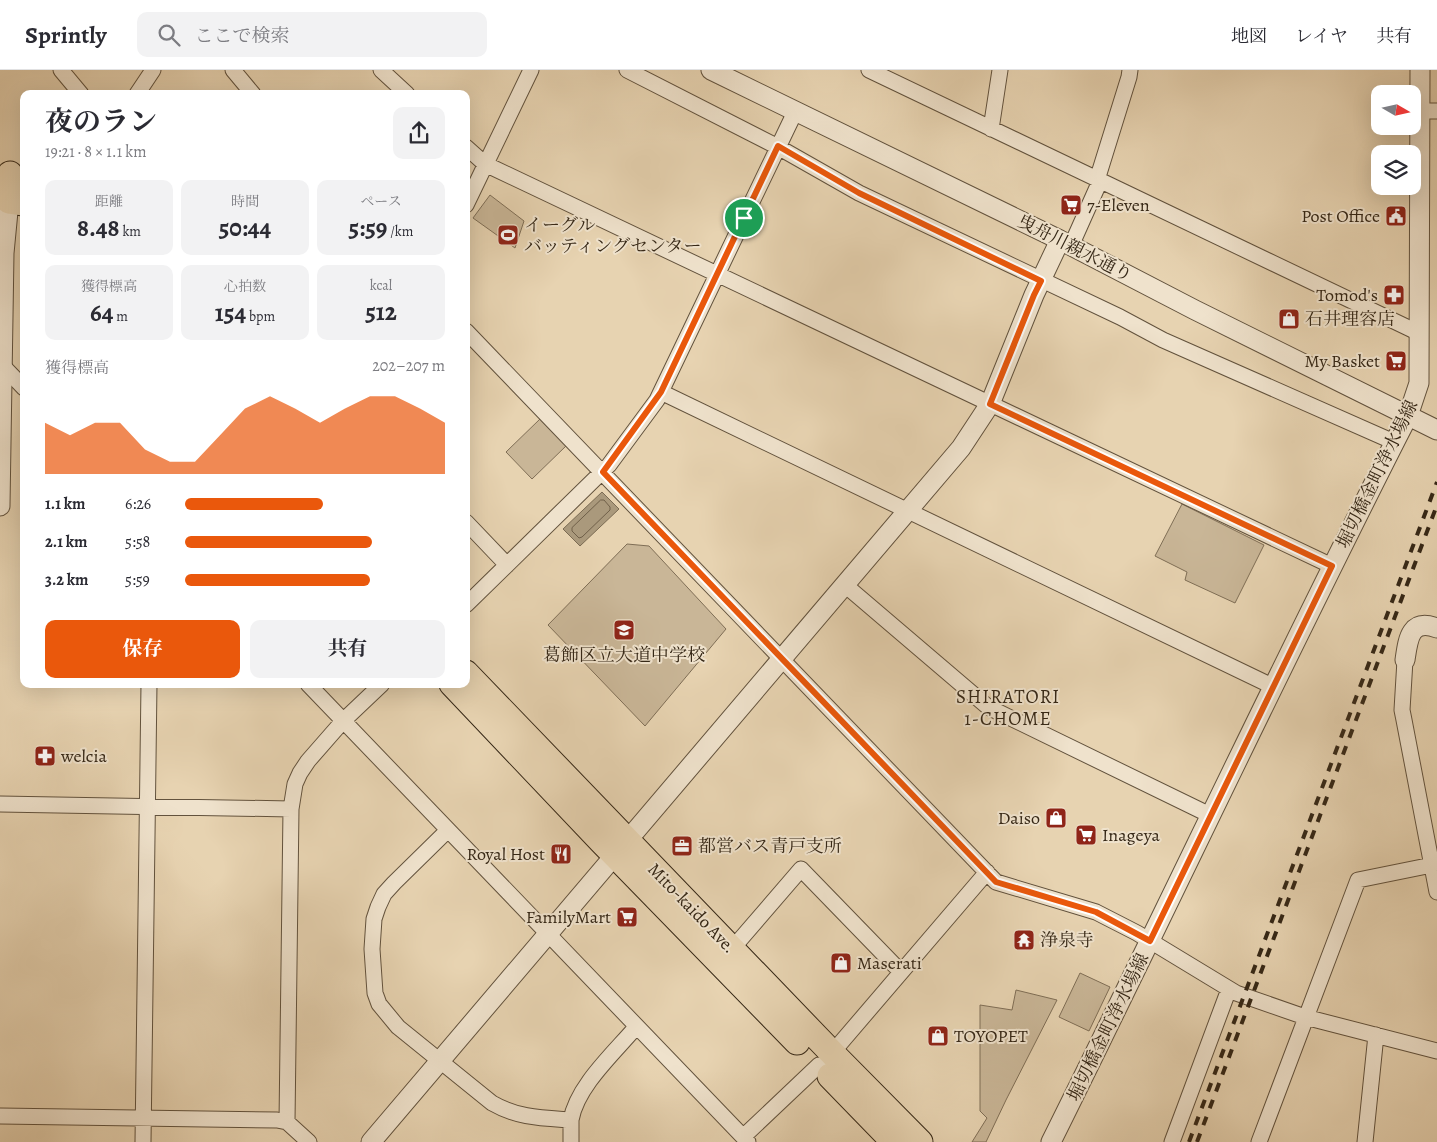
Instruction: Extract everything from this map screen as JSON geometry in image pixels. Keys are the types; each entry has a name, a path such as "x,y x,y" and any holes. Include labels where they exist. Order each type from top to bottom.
{"highway":[{"name":"Mito-kaido Ave.","path":"470,678 621,848 732,949 894,1142"},
{"name":"Mito-kaido Ave.","path":"456,688 621,848 825,1059 920,1142"}],"street":[{"path":"61,70 78,90"},
{"path":"140,90 153,70"},
{"path":"233,70 250,90"},
{"path":"381,70 403,90"},
{"path":"470,197 530,70"},
{"path":"627,70 778,146 859,193 1120,317 1163,340 1394,442"},
{"path":"869,70 1419,333"},
{"path":"990,129 1000,70"},
{"path":"371,1142 961,448 990,404 1034,295 1066,243 1098,181 1130,70"},
{"name":"堀切橋金町浄水場線","path":"1051,1142 1212,816 1332,566 1408,416 1420,383 1419,333 1429,111 1420,70"},
{"name":"曳舟川親水通り","path":"720,72 795,112 1066,243 1437,430"},
{"path":"470,601 603,472 661,392 795,112"},
{"path":"470,151 485,164 1332,566"},
{"path":"0,506 4,253 13,191"},
{"path":"470,335 996,882 1096,912 1150,941 1224,984 1229,989 1305,1018 1437,1051"},
{"path":"1,364 20,384"},
{"path":"661,392 1274,687"},
{"path":"470,526 507,564"},
{"path":"845,585 988,707 1212,816"},
{"path":"1437,628 1426,625 1416,627 1409,639 1403,676 1404,720 1437,892"},
{"path":"143,1142 149,688"},
{"path":"312,688 636,1027 746,1139 825,1059 987,872"},
{"path":"287,1122 291,809 295,784 300,773 343,721 378,688"},
{"path":"0,804 291,809"},
{"path":"448,830 394,883 384,894 378,907 374,919 372,949 375,993 379,1004 398,1026 492,1103 502,1109 528,1117 571,1120"},
{"path":"1259,1142 1358,880 1432,865"},
{"path":"732,949 801,869 901,972"},
{"path":"1172,1142 1229,989"},
{"path":"571,1142 573,1110 585,1087 636,1027"},
{"path":"1364,1142 1376,1035"},
{"path":"0,1116 277,1120 287,1122 310,1142"}],"shaded area":[{"name":"イーグル バッティングセンター","path":"490,195 524,221 515,248 473,218"},
{"path":"540,419 566,446 532,479 506,452"},
{"path":"1182,504 1264,545 1235,603 1185,580 1187,572 1155,556"},
{"path":"627,544 649,546 726,629 645,726 548,625"},
{"path":"1080,973 1110,987 1089,1031 1059,1017"},
{"path":"1016,990 1057,1000 986,1142 972,1142 987,1118 980,1111 980,1005 1012,1010"}],"water":[{"path":"602,492 619,509 580,546 563,529"}],"railway":[{"path":"1189,1142 1437,482"},
{"path":"1197,1142 1437,505"}],"place":[{"name":"7-Eleven","path":"1071,205"},
{"name":"Post Office","path":"1396,216"},
{"name":"イーグル バッティングセンター","path":"508,235"},
{"name":"Tomod's","path":"1394,295"},
{"name":"石井理容店","path":"1289,319"},
{"name":"My Basket","path":"1396,361"},
{"name":"葛飾区立大道中学校","path":"624,630"},
{"name":"welcia","path":"45,756"},
{"name":"Daiso","path":"1056,818"},
{"name":"Inageya","path":"1086,835"},
{"name":"都営バス青戸支所","path":"682,846"},
{"name":"Royal Host","path":"561,854"},
{"name":"FamilyMart","path":"627,917"},
{"name":"浄泉寺","path":"1024,940"},
{"name":"Maserati","path":"841,963"},
{"name":"TOYOPET","path":"938,1036"}],"district":[{"name":"SHIRATORI 1-CHOME","path":"1008,708"}],"route":[{"path":"778,146 859,193 1041,281 990,404 1332,566 1150,941 1096,912 996,882 603,472 657,400 744,218 778,146"}]}
